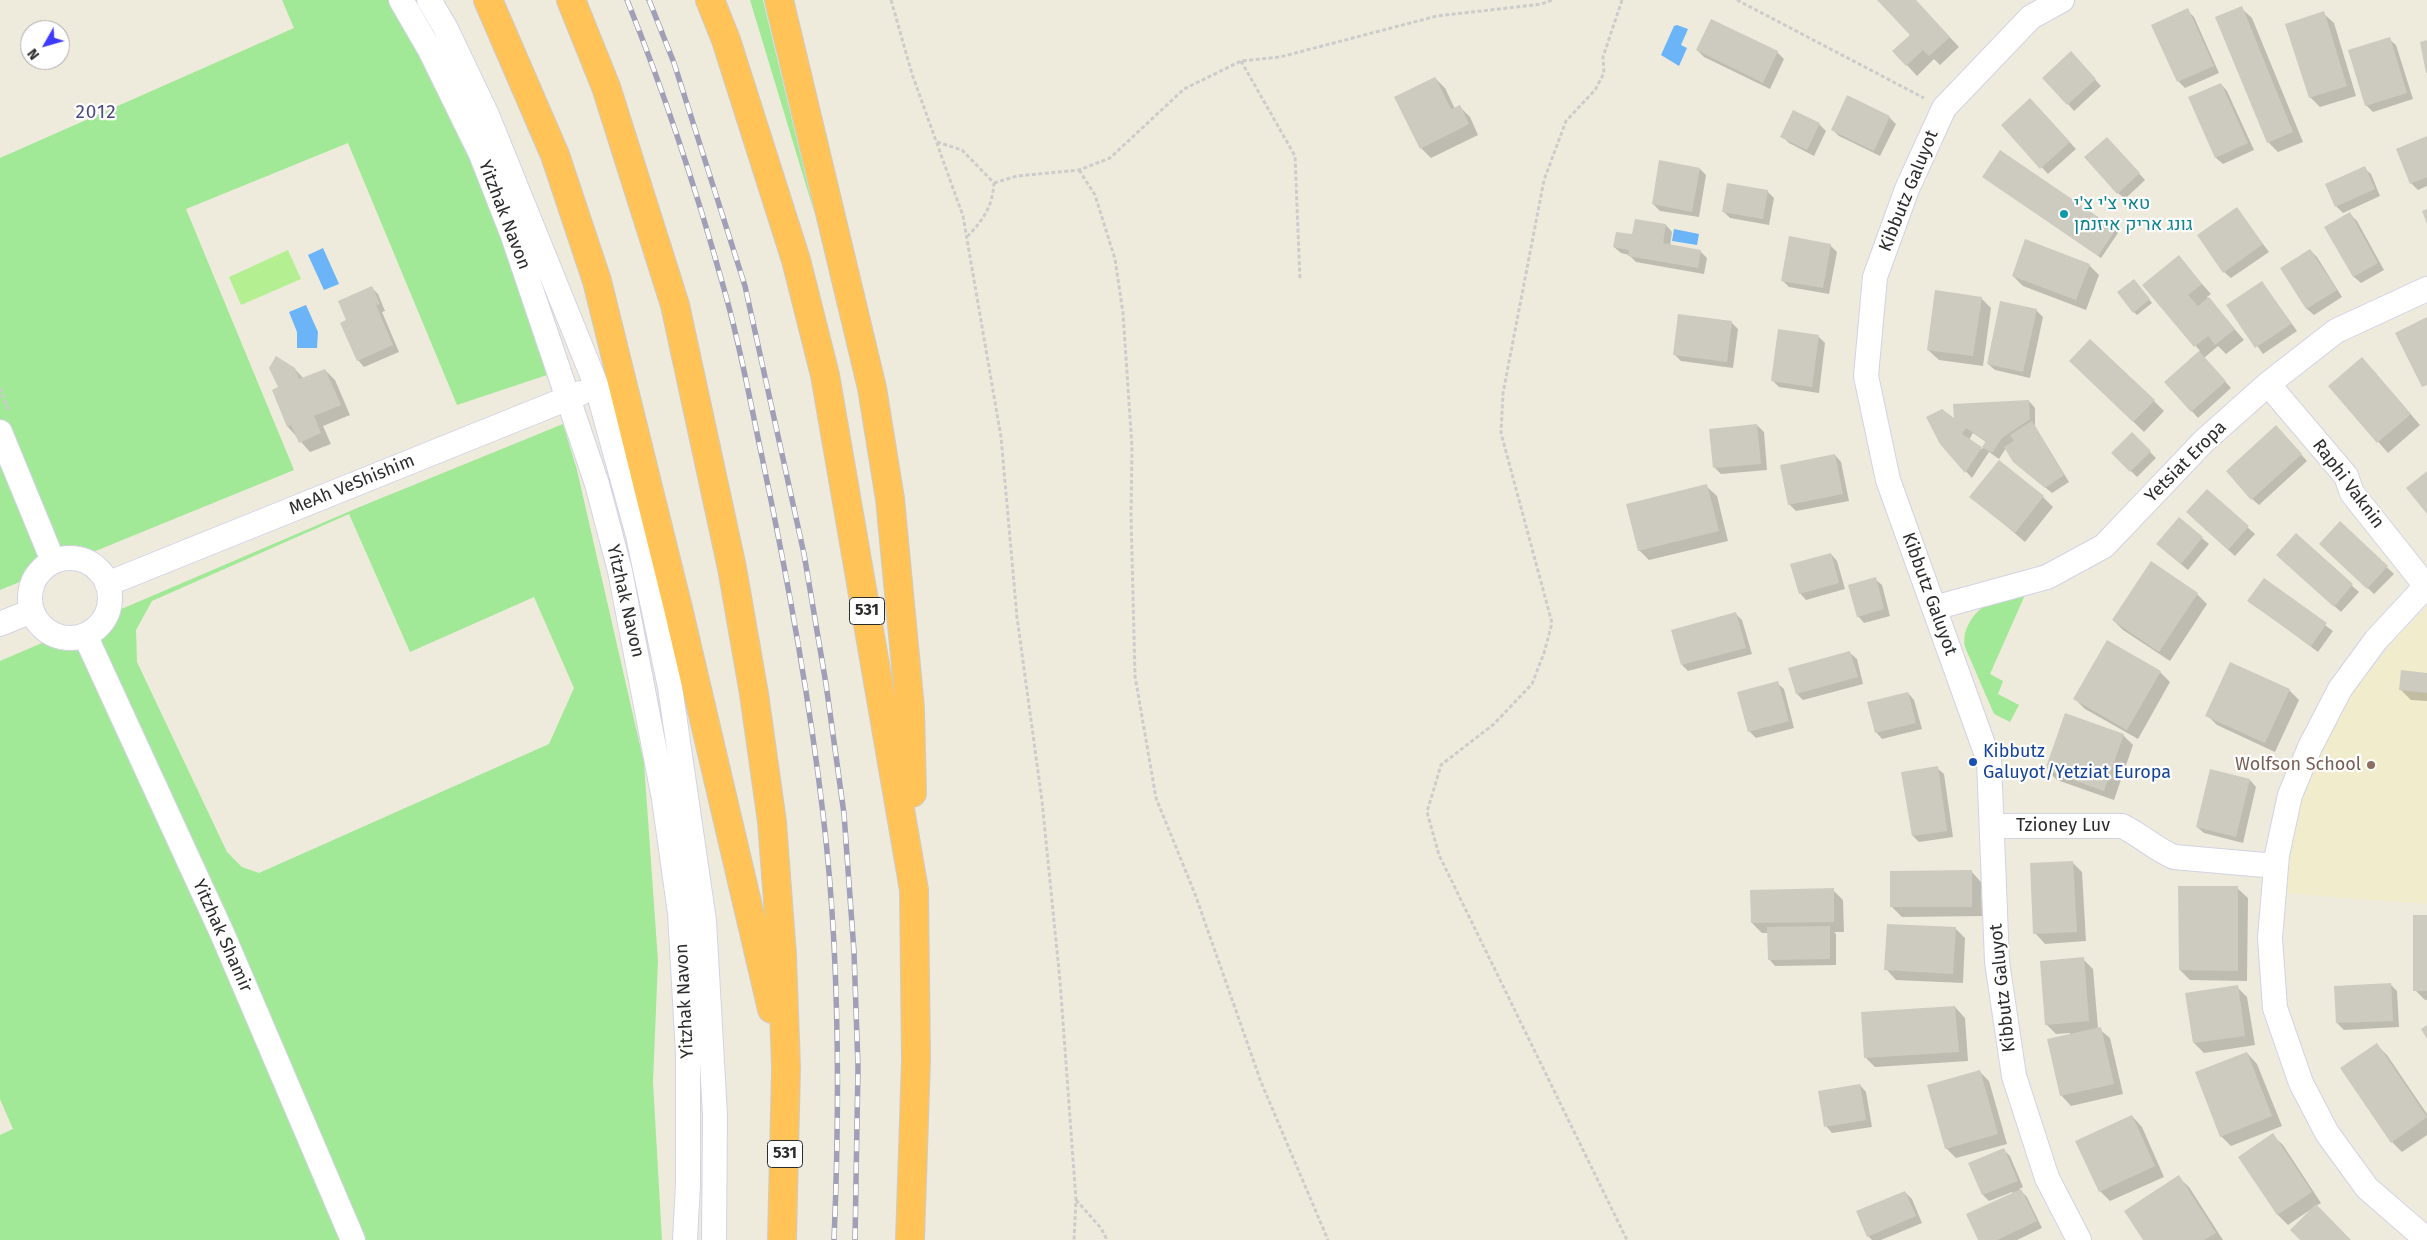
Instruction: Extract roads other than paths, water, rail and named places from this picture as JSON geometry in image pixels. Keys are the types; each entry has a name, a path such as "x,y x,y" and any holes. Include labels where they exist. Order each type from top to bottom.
{"highway":[{"path":"488,0 555,155 597,281 678,608 786,1068"},
{"name":"531","path":"571,0 606,88 675,305 732,568 754,694 772,822 782,955 786,1068 782,1240"},
{"name":"531","path":"710,0 726,40 796,260 825,375 914,890 916,1060 910,1240"},
{"path":"779,0 872,388 890,499 910,708 914,890"}],"street":[{"name":"Yitzhak Navon","path":"401,0 430,50 481,154 512,233 566,398 597,484 620,571 666,809 680,913 688,1054 688,1184 685,1240"},
{"name":"Yitzhak Navon","path":"429,0 445,27 487,115 597,387 638,535 670,688 704,921 715,1115 714,1240"},
{"name":"Kibbutz Galuyot","path":"2062,0 2031,17 1944,108 1907,189 1875,277 1866,376 1888,480 1989,761 1997,962 2014,1076 2047,1178 2079,1240"},
{"name":"Yetsiat Eropa","path":"1934,608 2047,577 2104,546 2204,441 2268,384 2336,331 2427,289"},
{"name":"Raphi Vaknin","path":"2268,384 2346,476 2352,493 2427,585"},
{"name":"MeAh VeShishim","path":"107,584 597,387"},
{"path":"0,432 53,561"},
{"path":"68,558 82,560 97,568 107,584 109,607 97,628 85,635 68,638 56,635 41,626 32,611 30,593 36,577 46,565 53,561 68,558"},
{"path":"2427,585 2376,640 2340,689 2310,747 2290,795 2276,866 2270,938 2275,1008 2301,1083 2328,1133 2367,1188 2427,1240"},
{"path":"0,624 32,611"},
{"name":"Yitzhak Shamir","path":"85,635 222,933 353,1240"},
{"name":"Tzioney Luv","path":"1992,826 2122,826 2137,833 2161,852 2174,857 2276,866"}],"water":[{"path":"1677,25 1688,29 1681,45 1687,48 1679,66 1661,55 1674,26"},
{"path":"1674,229 1699,234 1697,245 1672,241"},
{"path":"323,248 339,284 324,290 308,255"},
{"path":"306,305 318,332 317,348 297,348 297,332 289,312"}],"railway":[{"path":"627,0 680,143 730,310 789,590 804,679 829,867 836,974 838,1080 834,1240"},
{"path":"649,0 674,63 745,286 804,554 826,684 844,814 854,952 858,1067 855,1240"}],"place":[{"name":"טאי צ'י צ'י גונג אריק איזנמן","path":"2064,214"},
{"name":"Kibbutz Galuyot/Yetziat Europa","path":"1973,762"},
{"name":"Wolfson School","path":"2371,765"}],"district":[{"name":"2012","path":"96,113"}]}
